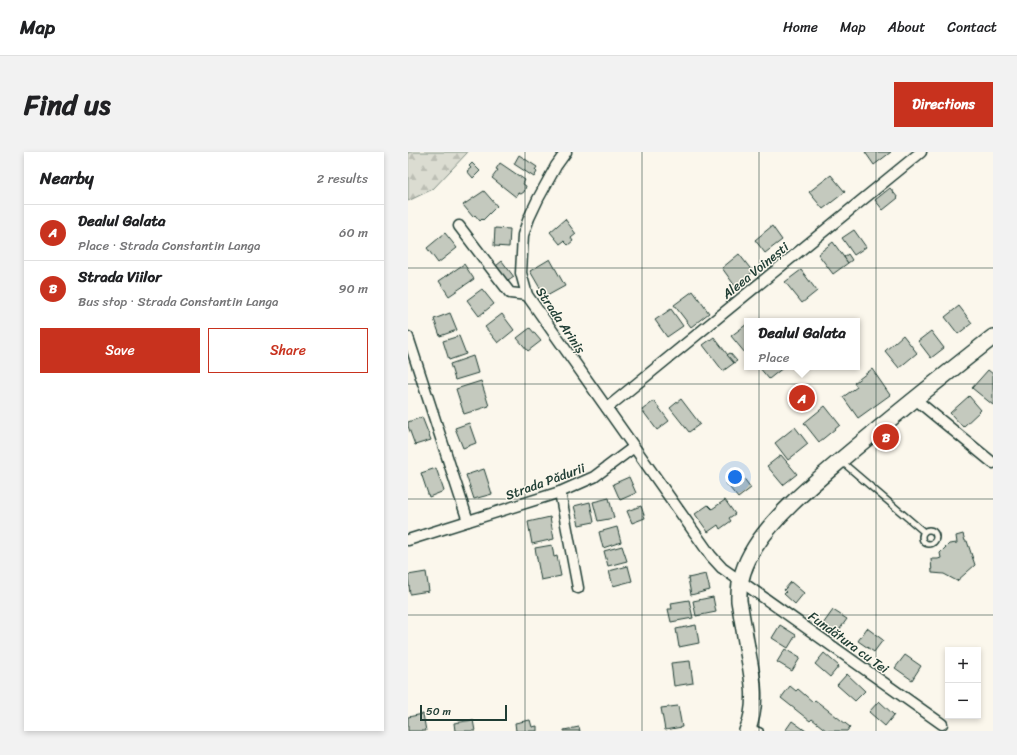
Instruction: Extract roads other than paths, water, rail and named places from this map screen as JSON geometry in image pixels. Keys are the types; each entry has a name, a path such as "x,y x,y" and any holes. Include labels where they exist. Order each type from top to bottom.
{"main road":[{"path":"752,730 754,697 753,678 739,601 740,580 755,547 767,530 805,491 915,399 993,337"}],"street":[{"name":"Strada Ariniș","path":"566,152 556,166 528,218 522,235 521,273 527,295 634,447"},
{"name":"Aleea Voinești","path":"607,408 921,152"},
{"path":"459,226 510,293 527,295"},
{"path":"408,338 468,521"},
{"path":"915,399 993,463"},
{"path":"634,447 711,556 722,568 740,580"},
{"name":"Strada Pădurii","path":"408,540 560,492 594,477 634,447"},
{"path":"560,492 578,588"},
{"name":"Fundătura cu Tei","path":"740,580 942,724"}],"lane":[{"path":"840,461 924,532"}],"place":[{"name":"Dealul Galata","path":"802,398"},
{"name":"Strada Viilor","path":"886,437"}]}
